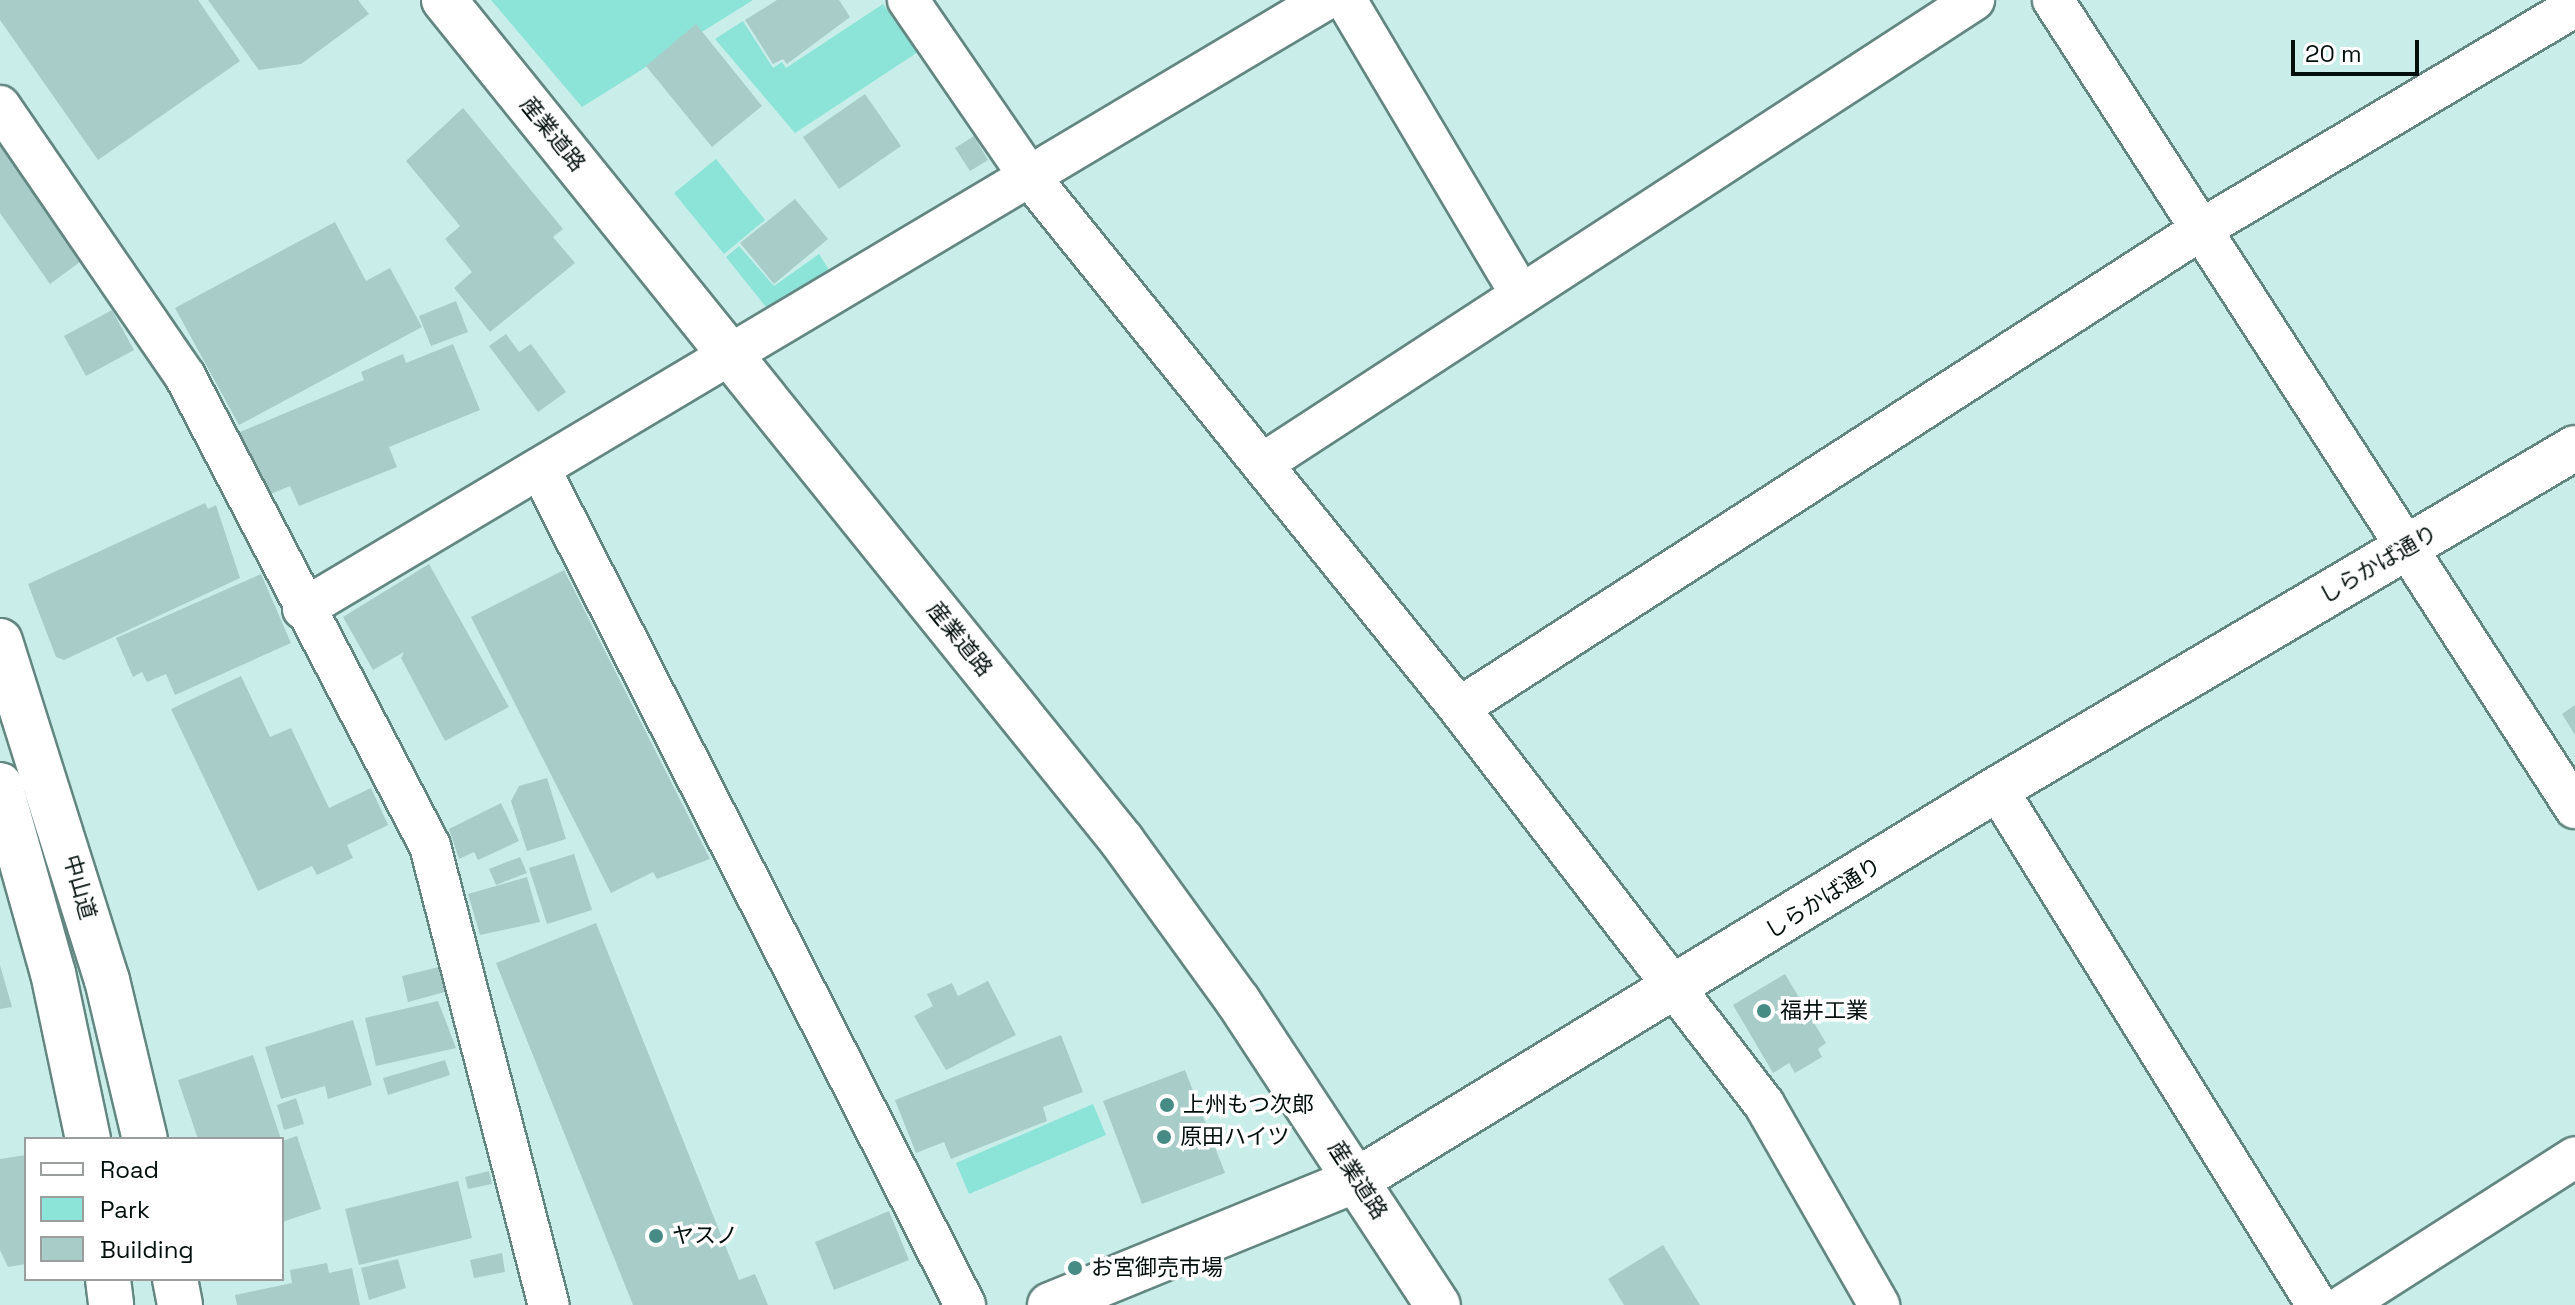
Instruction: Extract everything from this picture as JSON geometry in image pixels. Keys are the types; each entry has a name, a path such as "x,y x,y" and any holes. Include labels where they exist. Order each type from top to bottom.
{"main road":[{"name":"産業道路","path":"444,0 1122,841 1359,1179 1438,1305"},
{"name":"しらかば通り","path":"1050,1305 1359,1179 1673,991 1997,789 2575,448"},
{"name":"中山道","path":"0,641 107,980 145,1137"},
{"path":"0,785 53,973 88,1137"},
{"path":"108,1281 111,1305"},
{"path":"175,1281 180,1305"}],"street":[{"path":"908,0 1029,176 1459,708 1673,991 1764,1104 1879,1305"},
{"path":"303,609 1325,0"},
{"path":"1346,0 1521,295"},
{"path":"1262,464 1974,0"},
{"path":"2053,0 2205,227 2405,548 2575,808"},
{"path":"1459,708 2205,227 2575,6"},
{"path":"0,106 185,376 303,609 430,846 549,1305"},
{"path":"540,469 965,1305"},
{"path":"1997,789 2317,1305"},
{"path":"2344,1305 2575,1157"}],"green space":[{"path":"491,0 753,0 582,107"},
{"path":"883,4 918,52 795,133 715,39 743,21 773,68 782,62 786,68"},
{"path":"716,159 765,220 724,254 674,193"},
{"path":"739,246 774,286 819,254 829,270 766,307 726,257"},
{"path":"1093,1104 1106,1135 969,1194 956,1163"}],"building":[{"path":"0,0 198,0 240,61 98,160 0,20"},
{"path":"208,0 358,0 369,14 301,64 259,70"},
{"path":"777,0 839,0 850,17 787,64 783,59 773,64 745,20"},
{"path":"696,24 762,106 712,147 646,66"},
{"path":"865,94 901,146 839,189 803,137"},
{"path":"463,108 563,229 553,237 575,263 490,332 454,288 472,272 445,239 460,226 406,161"},
{"path":"974,136 988,160 970,171 955,148"},
{"path":"0,141 84,259 50,284 0,213"},
{"path":"795,199 828,239 774,284 740,243"},
{"path":"335,222 366,281 390,268 422,327 239,425 175,308"},
{"path":"456,301 468,332 431,346 419,316"},
{"path":"112,310 134,350 86,376 64,336"},
{"path":"506,334 519,352 531,344 566,392 538,412 489,346"},
{"path":"453,344 480,410 389,447 397,467 299,506 290,486 266,496 240,432 364,380 361,372 403,354 406,363"},
{"path":"205,503 208,509 216,505 240,578 64,660 56,657 28,584"},
{"path":"429,564 509,707 445,741 401,658 404,652 373,670 343,617"},
{"path":"564,570 710,859 657,879 653,872 611,893 471,617"},
{"path":"261,574 291,643 175,695 166,674 147,682 142,672 133,677 116,638"},
{"path":"241,676 270,737 291,728 329,808 371,788 388,825 347,845 353,858 317,875 312,866 258,891 171,709"},
{"path":"2575,705 2575,735 2562,714"},
{"path":"547,778 566,839 527,851 511,801 519,786"},
{"path":"501,803 519,841 478,860 474,852 459,859 449,829"},
{"path":"574,854 592,910 547,924 529,868"},
{"path":"520,857 527,873 496,885 489,869"},
{"path":"527,877 540,922 480,935 468,894"},
{"path":"596,923 739,1280 755,1274 768,1305 633,1305 496,963"},
{"path":"0,965 12,1007 0,1009"},
{"path":"439,967 445,992 408,1002 402,976"},
{"path":"1785,974 1826,1043 1818,1049 1822,1057 1795,1073 1789,1063 1773,1073 1733,1005"},
{"path":"988,981 1016,1035 946,1070 914,1016 933,1006 927,994 952,983 958,996"},
{"path":"438,1001 456,1048 376,1066 365,1018"},
{"path":"353,1020 372,1085 328,1099 325,1086 281,1099 265,1047"},
{"path":"1061,1035 1083,1092 1043,1107 1047,1121 951,1159 944,1142 916,1153 895,1100"},
{"path":"253,1055 280,1137 197,1137 178,1080"},
{"path":"445,1060 450,1075 388,1095 383,1078"},
{"name":"原田ハイツ","path":"1185,1070 1225,1173 1142,1204 1103,1101"},
{"path":"296,1098 304,1124 284,1130 277,1105"},
{"path":"297,1136 321,1209 284,1221 284,1140"},
{"path":"24,1155 24,1264 8,1267 0,1250 0,1159"},
{"path":"489,1171 492,1184 468,1189 465,1177"},
{"path":"458,1181 472,1238 359,1265 345,1209"},
{"path":"889,1211 909,1260 834,1290 815,1242"},
{"path":"1663,1245 1700,1305 1624,1305 1608,1279"},
{"path":"502,1253 505,1272 474,1278 470,1260"},
{"path":"398,1259 406,1288 369,1300 361,1268"},
{"path":"327,1263 329,1273 352,1268 360,1305 237,1305 235,1295 292,1283 290,1270"}],"place":[{"name":"福井工業","path":"1764,1011"},
{"name":"上州もつ次郎","path":"1167,1105"},
{"name":"原田ハイツ","path":"1164,1137"},
{"name":"ヤスノ","path":"656,1236"},
{"name":"お宮御売市場","path":"1075,1268"}]}
